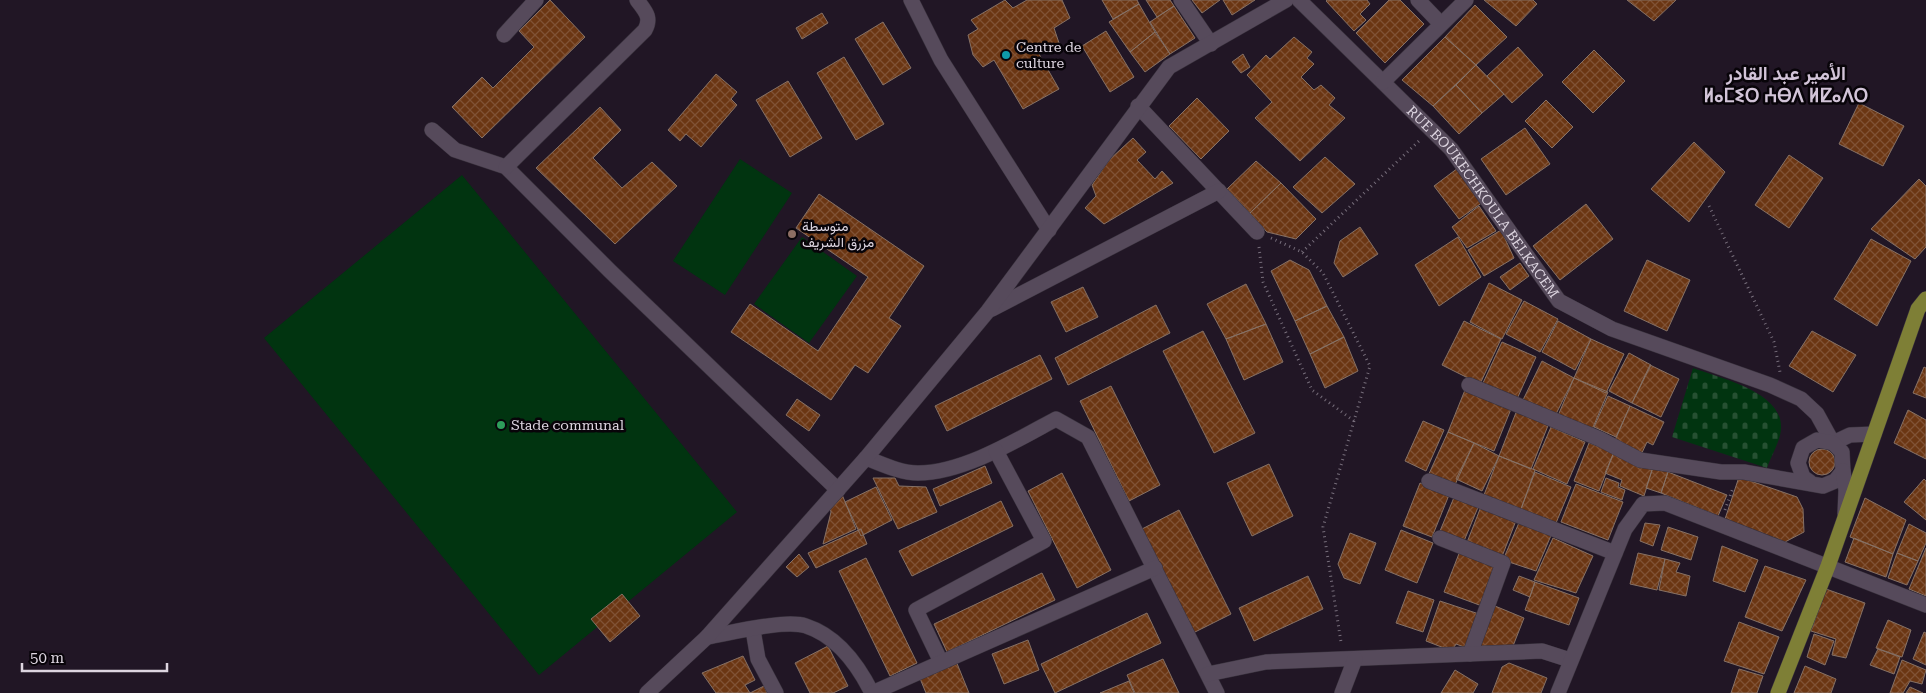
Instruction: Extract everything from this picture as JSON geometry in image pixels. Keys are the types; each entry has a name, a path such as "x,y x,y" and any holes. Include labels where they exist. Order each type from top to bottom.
{"main road":[{"path":"1778,693 1828,566 1918,309 1926,299"}],"street":[{"path":"504,36 536,0"},
{"path":"506,167 645,30 649,22 648,15 637,0"},
{"path":"911,0 941,60 1049,230"},
{"path":"1180,0 1210,44"},
{"path":"647,693 707,637 866,458 988,311 1138,106 1170,68 1286,0"},
{"name":"RUE BOUKECHKOULA BELKACEM","path":"1299,0 1451,149 1559,301 1612,329 1801,399 1817,414 1833,443"},
{"path":"1418,0 1441,24"},
{"path":"1383,82 1466,0"},
{"path":"1138,106 1257,232"},
{"path":"432,130 455,150 506,167 610,271 838,490"},
{"path":"988,311 1219,191"},
{"path":"1469,385 1600,439 1640,460 1810,482 1823,486 1835,481 1843,471"},
{"path":"866,458 897,470 916,473 937,471 996,451 1056,419 1088,437 1217,693"},
{"path":"1833,443 1850,435 1874,434"},
{"path":"1810,482 1803,477 1798,462 1803,448 1817,440 1833,443 1842,452 1846,490 1845,514"},
{"path":"941,662 916,610 1044,541 996,451"},
{"path":"1429,481 1615,553"},
{"path":"1558,693 1625,530 1643,504 1665,503 1926,604"},
{"path":"1440,538 1503,563 1470,654"},
{"path":"707,637 785,624 805,626 823,634 841,647 872,693 1155,568"},
{"path":"753,630 758,659 776,693"},
{"path":"1208,674 1266,662 1542,651 1570,660"},
{"path":"1342,693 1350,659"}],"path":[{"path":"1302,252 1431,129"},
{"path":"1709,206 1774,342 1784,392"},
{"path":"1257,232 1302,252 1323,272 1370,366 1323,527 1350,659"},
{"path":"1257,232 1263,282 1312,390 1354,422"},
{"path":"1720,525 1733,489 1734,472"}],"green space":[{"path":"740,159 792,193 725,295 673,261"},
{"name":"Stade communal","path":"462,175 737,512 539,675 264,338"},
{"path":"802,237 857,276 809,343 754,304"},
{"path":"1693,368 1748,388 1772,405 1779,415 1781,433 1767,468 1672,437"}],"building":[{"path":"550,0 585,37 482,138 452,107 482,77 493,88 534,47 519,31"},
{"name":"Centre de culture","path":"1005,0 1013,8 1027,0 1062,0 1070,18 1054,28 1059,43 1039,54 1059,89 1023,109 994,60 983,67 973,55 968,35 978,29 971,20"},
{"path":"1102,0 1137,0 1139,4 1113,19"},
{"path":"1146,0 1170,0 1174,6 1157,17"},
{"path":"1192,0 1220,0 1202,13"},
{"path":"1223,0 1255,0 1232,15"},
{"path":"1327,0 1367,0 1370,4 1360,14 1366,20 1354,31"},
{"path":"1389,0 1400,0 1424,24 1385,63 1356,33"},
{"path":"1484,0 1533,0 1537,4 1516,26"},
{"path":"1627,0 1676,0 1654,21"},
{"path":"1139,4 1155,32 1130,52 1109,22"},
{"path":"1475,5 1507,37 1476,65 1445,37"},
{"path":"1174,6 1195,38 1170,54 1150,22"},
{"path":"822,13 828,23 802,39 796,28"},
{"path":"883,22 911,68 883,85 855,39"},
{"path":"1106,31 1134,77 1110,92 1082,46"},
{"path":"1155,32 1170,54 1145,72 1130,52"},
{"path":"1294,37 1312,52 1307,58 1314,64 1301,77 1314,90 1321,85 1335,98 1329,105 1345,118 1300,161 1255,118 1272,102 1247,75 1266,55 1270,59"},
{"path":"1445,37 1476,65 1433,106 1402,80"},
{"path":"1518,47 1543,75 1512,103 1487,76"},
{"path":"1594,50 1625,81 1593,113 1562,82"},
{"path":"1243,54 1250,67 1241,73 1232,62"},
{"path":"844,57 884,124 856,140 817,73"},
{"path":"1476,65 1504,94 1482,113 1456,85"},
{"path":"716,74 737,92 731,99 737,105 701,147 686,134 680,141 668,130"},
{"path":"788,81 822,138 790,157 756,100"},
{"path":"1456,85 1482,113 1459,134 1433,106"},
{"path":"1197,98 1229,131 1201,159 1169,126"},
{"path":"1546,100 1573,127 1552,148 1525,121"},
{"path":"1859,103 1904,126 1883,166 1839,144"},
{"path":"600,107 621,130 593,158 622,188 652,162 677,186 615,244 536,168"},
{"path":"1525,128 1550,164 1506,195 1481,159"},
{"path":"1133,138 1146,152 1137,160 1155,179 1162,171 1173,183 1104,224 1085,208 1096,196 1092,185 1109,160"},
{"path":"1694,142 1725,172 1689,222 1651,189"},
{"path":"1789,155 1823,178 1789,228 1755,205"},
{"path":"1325,157 1355,184 1322,213 1293,187"},
{"path":"1256,161 1281,183 1250,213 1227,189"},
{"path":"1458,168 1483,202 1459,219 1434,186"},
{"path":"1919,179 1926,186 1926,247 1915,259 1871,229"},
{"path":"1281,183 1316,219 1296,239 1267,232 1250,213"},
{"path":"819,194 924,266 889,318 901,326 868,373 855,365 831,400 731,332 750,304 818,351 868,277 796,228"},
{"path":"1586,204 1613,239 1560,280 1533,246"},
{"path":"1479,206 1496,231 1467,248 1452,227"},
{"path":"1360,227 1378,254 1343,277 1334,263 1340,241"},
{"path":"1501,230 1514,258 1484,276 1468,250"},
{"path":"1458,237 1481,277 1439,306 1415,265"},
{"path":"1871,239 1911,261 1877,326 1834,299"},
{"path":"1290,260 1309,270 1327,306 1295,321 1271,271"},
{"path":"1647,260 1690,280 1667,331 1624,311"},
{"path":"1520,263 1529,276 1510,290 1500,277"},
{"path":"1489,283 1522,300 1502,339 1470,322"},
{"path":"1246,284 1266,324 1226,339 1207,304"},
{"path":"1083,287 1098,317 1066,332 1051,302"},
{"path":"1524,301 1558,319 1540,352 1506,334"},
{"path":"1156,305 1170,333 1068,385 1055,358"},
{"path":"1327,306 1344,337 1310,354 1295,321"},
{"path":"1464,321 1501,339 1480,384 1442,365"},
{"path":"1558,321 1591,339 1575,370 1542,352"},
{"path":"1266,324 1283,362 1244,380 1226,339"},
{"path":"1203,331 1255,433 1214,453 1163,351"},
{"path":"1812,331 1856,355 1833,392 1789,366"},
{"path":"1344,337 1358,371 1325,388 1310,354"},
{"path":"1591,339 1624,354 1606,393 1574,378"},
{"path":"1502,342 1536,357 1517,399 1483,383"},
{"path":"1629,353 1651,365 1632,403 1609,391"},
{"path":"1040,355 1052,379 947,431 935,406"},
{"path":"1542,361 1574,378 1555,416 1523,400"},
{"path":"1650,365 1679,379 1661,417 1632,403"},
{"path":"1924,367 1926,368 1926,398 1913,393"},
{"path":"1574,378 1608,392 1591,432 1557,418"},
{"path":"1111,386 1160,485 1129,501 1080,401"},
{"path":"1465,390 1511,409 1494,451 1448,432"},
{"path":"1608,396 1630,406 1616,437 1594,427"},
{"path":"797,399 820,415 809,431 786,415"},
{"path":"1630,406 1664,422 1653,445 1647,442 1640,457 1613,445"},
{"path":"1517,410 1549,423 1531,469 1499,456"},
{"path":"1908,410 1926,420 1926,459 1894,443"},
{"path":"1423,421 1444,430 1426,471 1405,461"},
{"path":"1551,427 1585,442 1567,484 1533,469"},
{"path":"1448,432 1474,443 1454,487 1428,476"},
{"path":"1474,443 1499,456 1482,491 1456,479"},
{"path":"1589,443 1614,452 1599,491 1574,481"},
{"path":"1822,449 1831,453 1835,462 1831,471 1822,475 1813,471 1809,462 1813,453"},
{"path":"1614,452 1653,467 1644,496 1620,486 1622,480 1605,473"},
{"path":"1499,456 1535,470 1521,509 1484,495"},
{"path":"1269,464 1293,516 1252,536 1227,483"},
{"path":"985,466 992,483 940,506 933,489"},
{"path":"1653,467 1668,472 1661,493 1646,488"},
{"path":"1535,472 1571,487 1556,523 1521,509"},
{"path":"1668,472 1727,495 1718,516 1661,493"},
{"path":"1062,473 1111,570 1077,588 1028,491"},
{"path":"1739,477 1797,497 1803,509 1804,532 1783,543 1724,522"},
{"path":"873,478 895,478 899,486 926,487 937,512 898,529"},
{"path":"1606,478 1619,483 1618,487 1625,490 1622,500 1601,492"},
{"path":"1924,479 1926,481 1926,520 1904,502"},
{"path":"1420,483 1449,495 1432,537 1403,526"},
{"path":"1576,484 1623,502 1608,540 1561,522"},
{"path":"876,487 892,520 861,536 845,502"},
{"path":"841,492 856,529 823,544 831,512 829,504"},
{"path":"1455,495 1479,505 1464,541 1440,531"},
{"path":"1865,498 1906,520 1893,554 1850,537"},
{"path":"1001,501 1013,526 912,576 899,551"},
{"path":"1482,504 1517,518 1501,559 1466,545"},
{"path":"1179,510 1231,614 1193,633 1142,529"},
{"path":"1521,518 1552,533 1536,571 1503,560"},
{"path":"1645,523 1660,525 1653,546 1640,541"},
{"path":"1909,524 1926,533 1926,543 1918,561 1897,553"},
{"path":"1668,527 1698,537 1691,560 1661,550"},
{"path":"861,529 867,544 816,568 808,553"},
{"path":"1401,530 1433,543 1417,583 1385,570"},
{"path":"1350,533 1376,543 1360,584 1344,578 1338,564"},
{"path":"1553,538 1593,556 1576,593 1534,580"},
{"path":"1854,538 1893,554 1886,577 1845,562"},
{"path":"1722,546 1758,560 1745,592 1713,581"},
{"path":"1926,548 1926,596 1909,589"},
{"path":"1460,551 1498,566 1482,606 1444,592"},
{"path":"1638,553 1665,559 1657,590 1630,584"},
{"path":"1897,553 1918,561 1907,585 1888,578"},
{"path":"799,554 809,567 797,577 786,567"},
{"path":"866,558 917,663 890,676 839,571"},
{"path":"1665,559 1680,563 1676,572 1690,576 1686,596 1659,590"},
{"path":"1765,566 1806,580 1782,631 1745,617"},
{"path":"1042,573 1055,600 947,652 934,624"},
{"path":"1308,576 1323,609 1254,641 1239,608"},
{"path":"1519,576 1535,582 1530,597 1513,590"},
{"path":"1535,582 1579,598 1569,625 1525,610"},
{"path":"1826,589 1865,603 1846,658 1832,655 1836,639 1811,631"},
{"path":"1408,591 1434,600 1423,632 1396,623"},
{"path":"622,594 640,616 610,642 591,619"},
{"path":"1440,601 1479,614 1467,648 1456,644 1452,651 1426,641"},
{"path":"1495,606 1524,618 1513,646 1479,646"},
{"path":"1147,613 1161,643 1055,693 1041,664"},
{"path":"1888,620 1911,630 1902,657 1876,648"},
{"path":"1739,622 1779,637 1764,674 1724,661"},
{"path":"1924,632 1926,633 1926,665 1913,659"},
{"path":"1814,634 1834,641 1825,665 1807,657"},
{"path":"1028,640 1039,670 1004,684 992,654"},
{"path":"828,646 848,686 833,693 810,693 795,663"},
{"path":"1878,649 1900,657 1894,674 1870,665"},
{"path":"743,656 755,680 745,685 750,693 716,693 702,673"},
{"path":"1163,659 1179,693 1135,693 1127,675"},
{"path":"1902,660 1926,670 1922,684 1910,681 1903,693 1890,693"},
{"path":"956,661 969,693 926,693 919,676"},
{"path":"1509,663 1547,678 1541,693 1492,693 1502,667"},
{"path":"1805,666 1836,679 1831,693 1794,693"},
{"path":"1739,669 1763,676 1757,693 1731,693"},
{"path":"1455,670 1478,684 1473,693 1441,693"},
{"path":"1129,681 1134,693 1100,693"},
{"path":"764,686 767,693 750,693"},
{"path":"1910,687 1923,693 1906,693"}],"place":[{"name":"Centre de culture","path":"1006,55"},
{"name":"متوسطة مزرق الشريف","path":"792,234"},
{"name":"Stade communal","path":"501,425"}],"district":[{"name":"الأمير عبد القادر ⵍⴰⵎⵉⵔ ⵄⴱⴷ ⵍⵇⴰⴷⵔ","path":"1786,84"}]}
